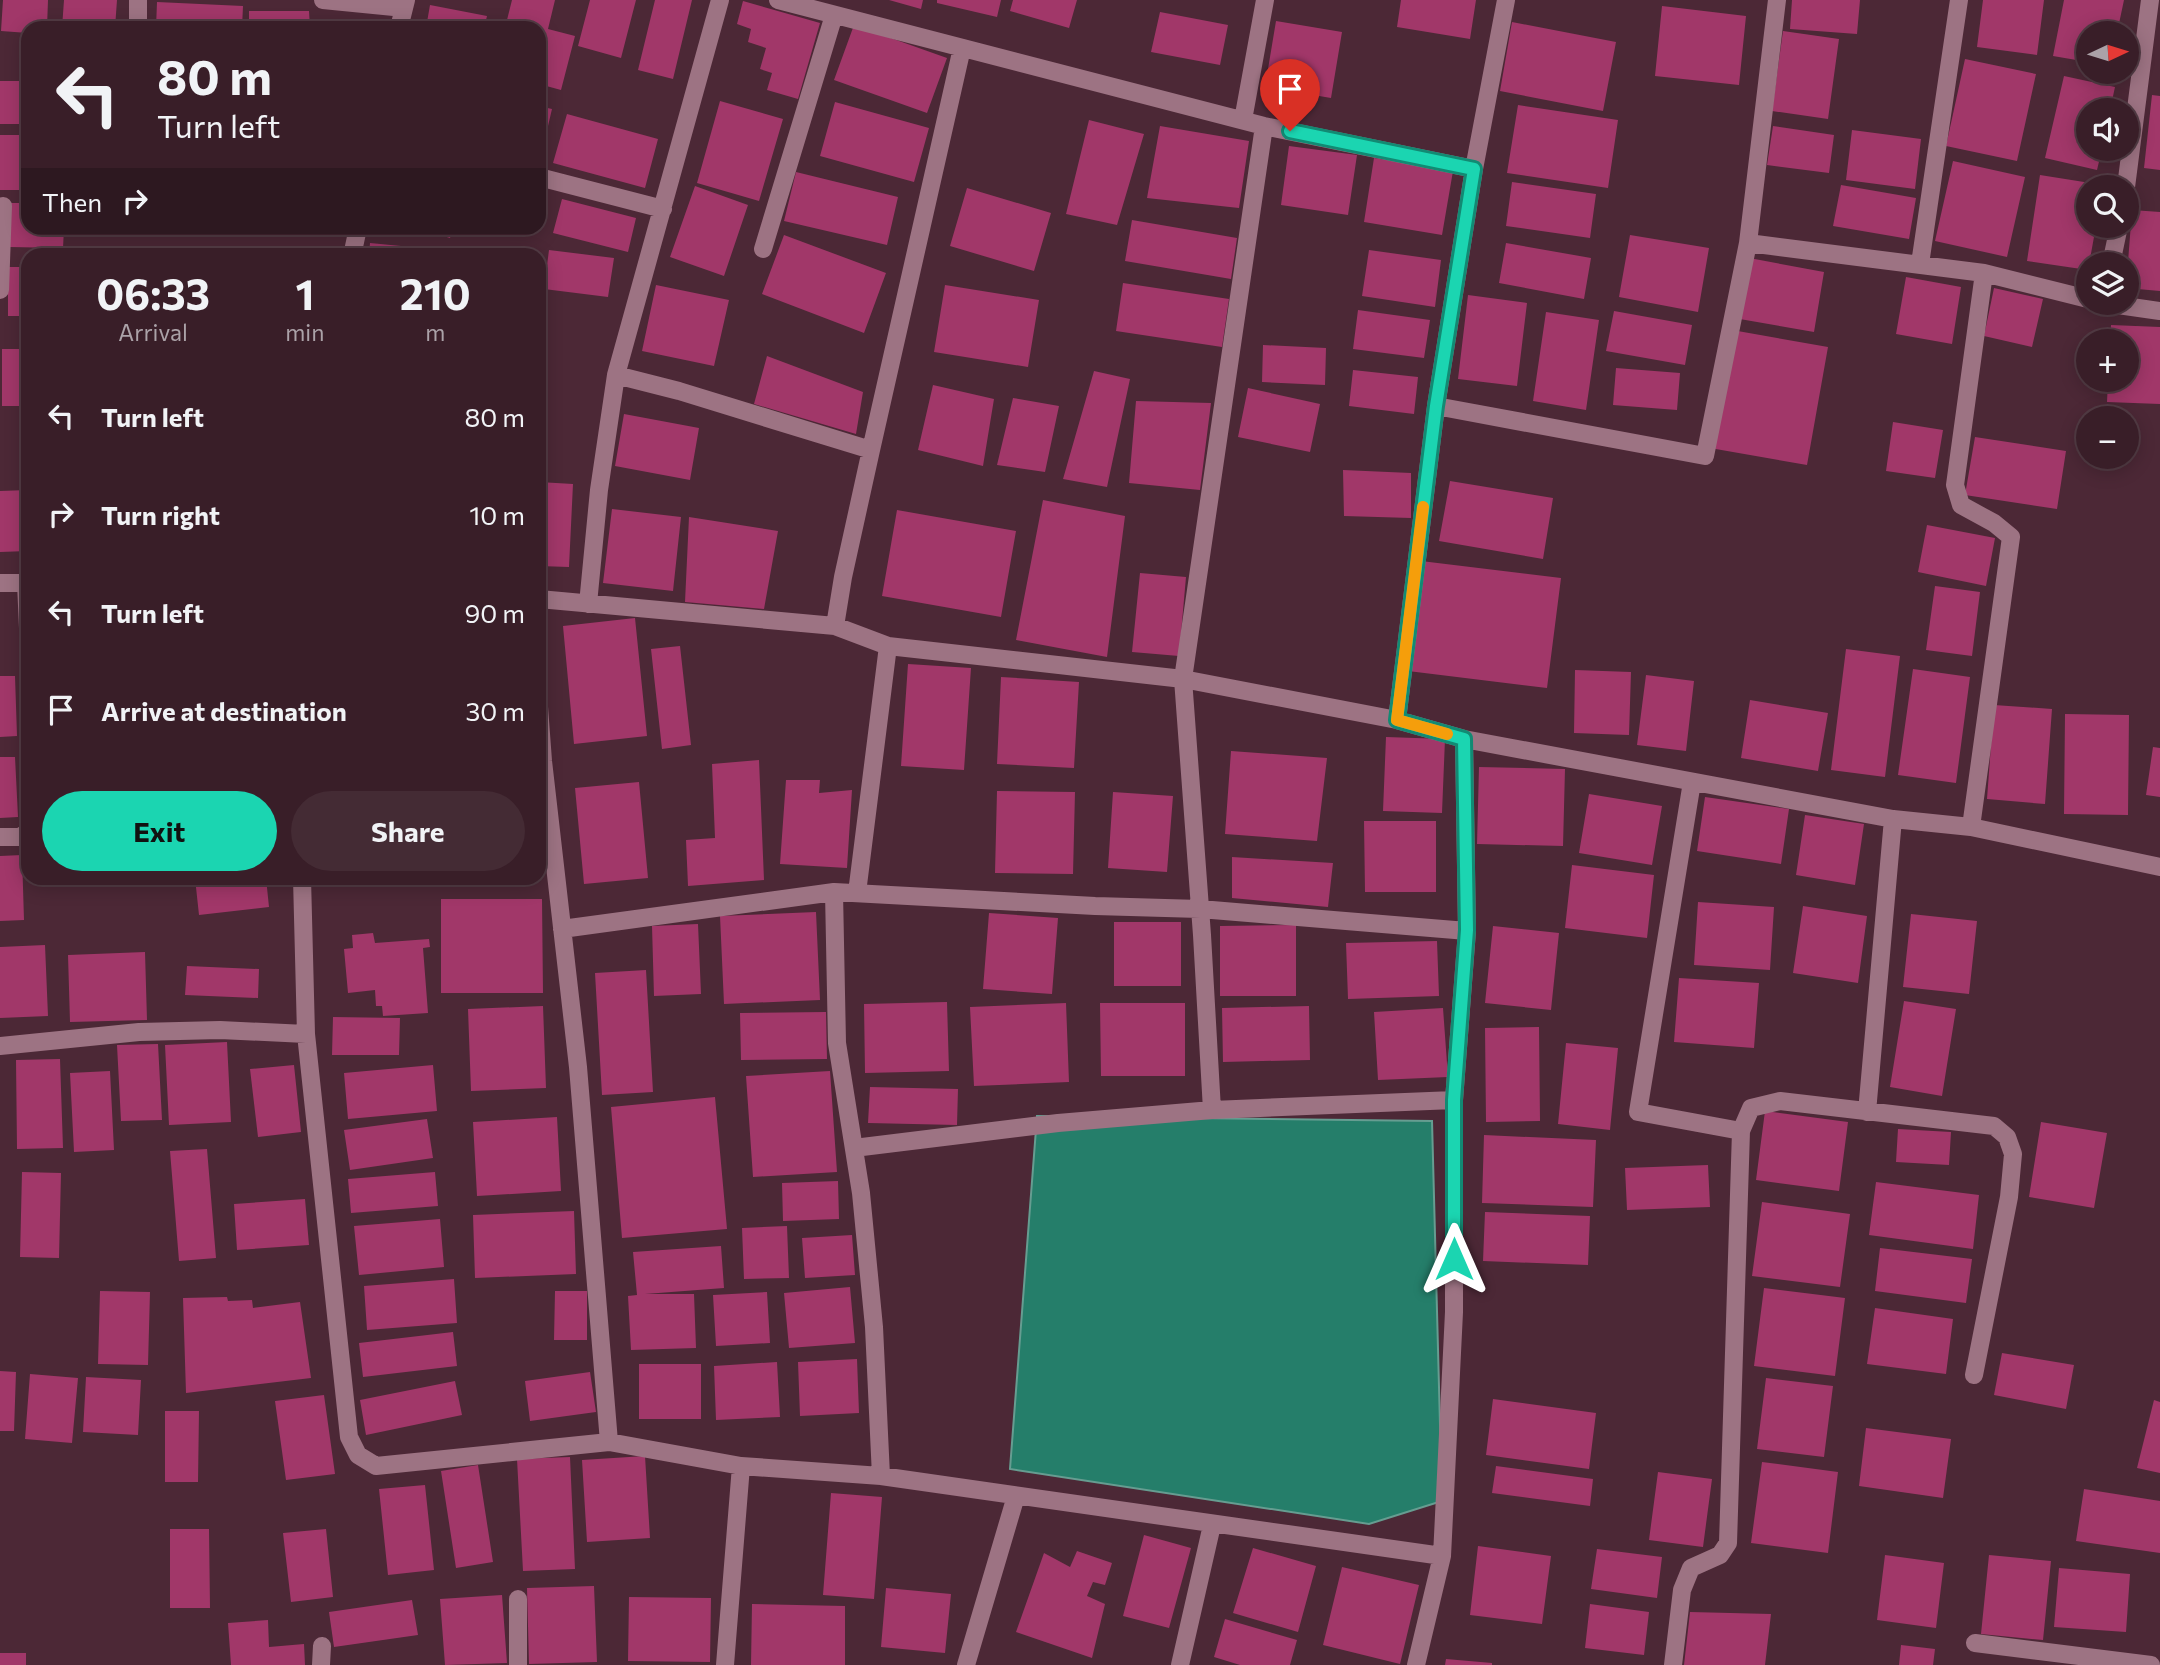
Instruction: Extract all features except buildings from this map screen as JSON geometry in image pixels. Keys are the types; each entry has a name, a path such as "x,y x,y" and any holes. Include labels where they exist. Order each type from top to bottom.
{"street":[{"path":"138,0 138,21"},
{"path":"323,0 405,4"},
{"path":"587,604 599,489 616,375 720,0"},
{"path":"779,0 1264,126 1474,169"},
{"path":"1243,120 1265,0"},
{"path":"1397,720 1436,406 1474,169 1506,0"},
{"path":"1436,406 1705,456 1748,243 1777,0"},
{"path":"1920,264 1959,0"},
{"path":"2128,175 2150,0"},
{"path":"763,249 834,15"},
{"path":"835,626 870,450 962,48"},
{"path":"1212,1110 1183,679 1264,126"},
{"path":"546,179 663,209"},
{"path":"0,290 3,206"},
{"path":"1748,243 1984,273 2076,296"},
{"path":"1971,827 2011,537 1994,523 1961,505 1955,485 1984,273"},
{"path":"2139,308 2160,311"},
{"path":"616,375 679,391 870,450"},
{"path":"0,583 21,583"},
{"path":"546,600 835,626 888,646 1183,679 1397,720 1464,739 1893,819 1971,827 2160,867"},
{"path":"857,893 888,646"},
{"path":"1416,1665 1442,1556 1454,1312 1454,1100 1467,930 1464,739"},
{"path":"546,775 578,1067 610,1442"},
{"path":"1692,782 1638,1112 1741,1131"},
{"path":"1867,1112 1893,819"},
{"path":"0,837 21,836"},
{"path":"302,885 306,1034 349,1437 358,1455 376,1466 610,1442 741,1466 881,1476 1442,1556"},
{"path":"834,892 837,1043 861,1193 874,1327 881,1476"},
{"path":"562,929 834,892 1200,909 1467,930"},
{"path":"0,1046 139,1032 220,1030 306,1034"},
{"path":"854,1148 1058,1124 1212,1110 1454,1100"},
{"path":"1674,1665 1682,1590 1691,1568 1720,1555 1728,1543 1741,1131 1751,1108 1780,1101 1994,1126 2007,1137 2012,1154 2009,1197 1974,1375"},
{"path":"725,1665 741,1466"},
{"path":"967,1665 1016,1496"},
{"path":"1180,1665 1212,1525"},
{"path":"518,1599 518,1665"},
{"path":"1975,1643 2151,1665"},
{"path":"321,1665 322,1646"}],"shaded area":[{"path":"1037,1116 1432,1121 1442,1501 1369,1524 1010,1469"}],"slow traffic":[{"path":"1423,507 1397,720 1447,734"}],"route":[{"path":"1290,131 1474,169 1436,406 1397,720 1464,739 1467,930 1454,1100 1454,1259"}]}
